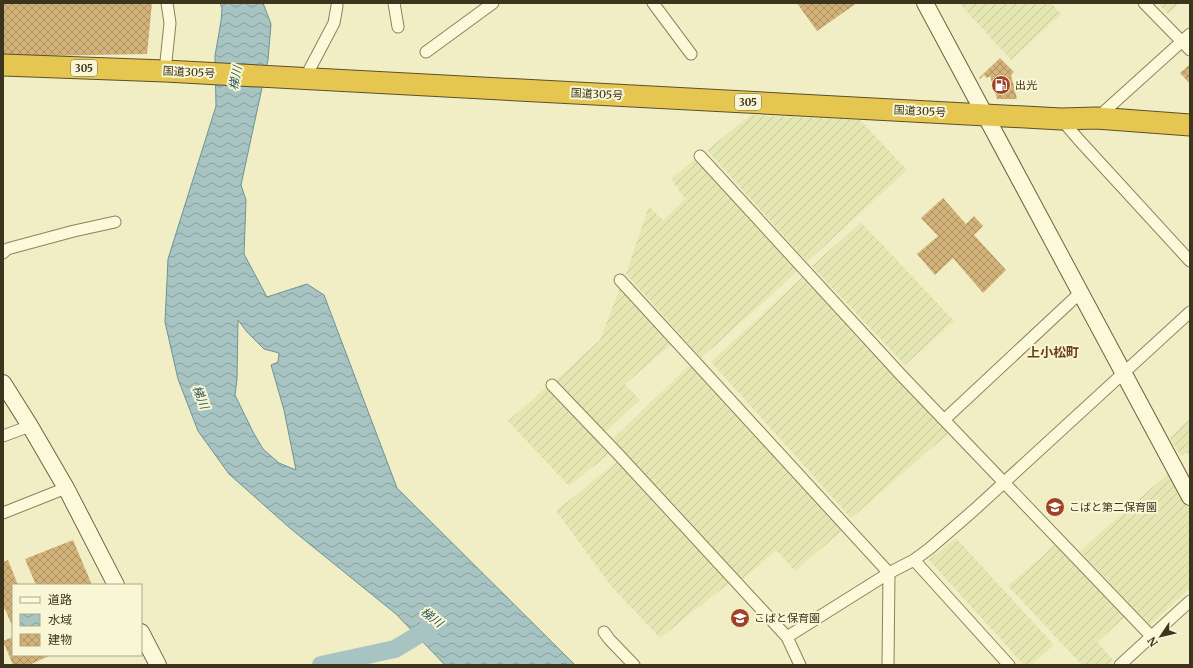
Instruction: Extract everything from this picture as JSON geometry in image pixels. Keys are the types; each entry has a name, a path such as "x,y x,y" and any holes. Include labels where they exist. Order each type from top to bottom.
{"highway":[{"name":"国道305号","path":"3,65 169,71 1062,119 1096,118 1190,125"}],"street":[{"path":"167,3 170,23 169,71"},
{"path":"394,3 398,27"},
{"path":"426,52 493,3"},
{"path":"652,3 691,54"},
{"path":"925,3 1190,497"},
{"path":"1144,3 1186,38 1190,50"},
{"path":"301,78 334,23 337,6"},
{"path":"1096,118 1186,38"},
{"path":"1062,119 1079,140 1190,261"},
{"path":"700,156 1003,483 1151,636"},
{"path":"3,253 7,250 74,231 115,222"},
{"path":"620,280 890,573 888,665"},
{"path":"944,420 1081,292"},
{"path":"787,637 890,573 914,560 948,533 1190,312"},
{"path":"3,383 66,488 115,584"},
{"path":"552,384 629,465 787,637 800,665"},
{"path":"3,436 30,426"},
{"path":"3,513 66,488"},
{"path":"914,560 1009,665"},
{"path":"1120,665 1190,601"},
{"path":"604,632 634,665"},
{"path":"142,634 158,665"}],"green space":[{"path":"959,3 1051,3 1061,14 1011,60"},
{"path":"1158,3 1180,3 1168,14"},
{"path":"751,115 860,120 907,170 807,262 707,150"},
{"path":"694,160 799,270 701,358 626,274 649,206 663,221 685,199 671,179"},
{"path":"861,222 954,321 905,365 812,266"},
{"path":"805,275 949,433 851,518 711,362"},
{"path":"620,288 672,344 625,384 640,400 604,433 555,381 600,340"},
{"path":"690,365 844,529 795,571 776,550 741,581 612,439"},
{"path":"547,387 609,454 569,486 508,421"},
{"path":"1190,418 1190,456 1187,453 1181,456 1170,438"},
{"path":"617,462 729,583 660,638 612,587 556,511"},
{"path":"1170,472 1190,506 1190,588 1150,625 1080,551"},
{"path":"956,538 1054,645 1031,665 1024,665 929,560"},
{"path":"1056,544 1126,616 1097,642 1114,661 1109,665 1082,665 1008,586"}],"water":[{"name":"梯川","path":"220,3 263,3 271,24 268,60 241,185 246,200 244,254 267,297 307,284 324,295 397,488 575,665 445,665 396,614 291,529 229,474 198,431 178,379 165,322 168,259 216,106 215,56 222,8","holes":["238,320 247,332 264,349 279,353 278,362 271,365 284,410 296,470 279,463 263,449 235,395 237,379"]}],"building":[{"path":"3,3 152,3 147,54 38,56 3,54"},
{"path":"797,3 857,3 817,31"},
{"path":"1000,58 1014,72 1011,75 1017,99 997,99 990,76 987,78 984,75 980,79 979,78"},
{"path":"1190,64 1190,84 1180,73"},
{"path":"943,198 966,224 974,216 983,226 974,235 1006,270 983,293 953,258 935,275 917,254 938,236 921,218"},
{"path":"73,540 92,584 36,584 25,559"},
{"path":"8,560 18,584 12,584 12,626 5,609 3,610 3,562"},
{"path":"12,637 12,656 49,656 29,665 13,665 3,641"}],"waterway":[{"name":"梯川","path":"321,665 395,649 438,623"}],"place":[{"name":"出光","path":"1001,85"},
{"name":"こばと第二保育園","path":"1055,507"},
{"name":"こばと保育園","path":"740,618"}],"district":[{"name":"上小松町","path":"1053,352"}]}
